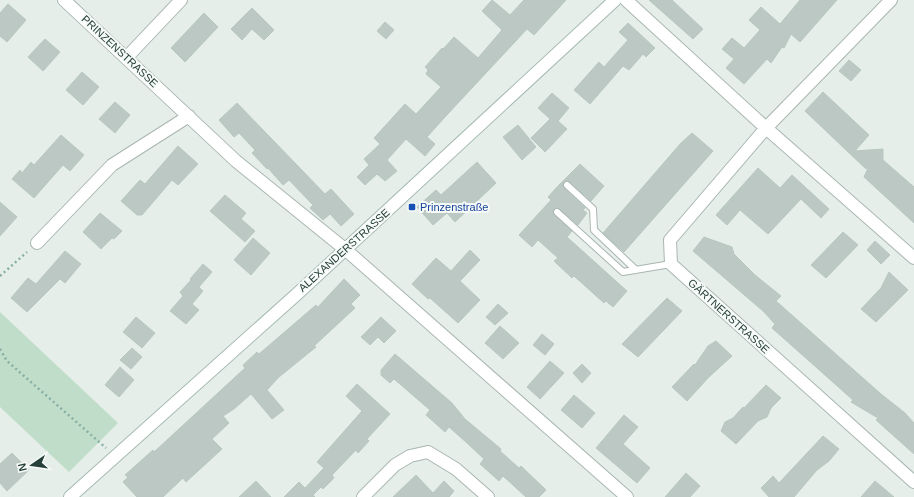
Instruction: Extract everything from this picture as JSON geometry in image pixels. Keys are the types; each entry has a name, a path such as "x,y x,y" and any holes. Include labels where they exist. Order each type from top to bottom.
{"street":[{"name":"PRINZENSTRASSE","path":"64,0 236,160 346,250 627,497"},
{"path":"127,57 181,0"},
{"name":"ALEXANDERSTRASSE","path":"70,497 346,250 615,0"},
{"path":"626,0 766,128 914,258"},
{"path":"671,264 670,240 766,128 891,0"},
{"path":"37,243 112,165 189,116"},
{"name":"GÄRTNERSTRASSE","path":"671,264 914,482"},
{"path":"363,497 395,465 410,456 428,452 456,469 488,497"}],"lane":[{"path":"567,185 593,209 594,230 636,270"},
{"path":"557,212 623,272 671,264"}],"path":[{"path":"0,276 37,243"},
{"path":"0,349 7,360 116,456"}],"green space":[{"path":"0,312 118,423 69,472 0,407"}],"building":[{"path":"492,0 510,15 524,0 566,0 534,35 527,29 445,117 427,137 435,144 425,156 406,139 387,160 397,171 385,181 377,174 365,185 357,177 369,165 364,159 380,144 374,138 405,104 416,114 441,87 426,74 428,70 425,67 454,37 478,58 502,30 482,11"},
{"path":"649,0 672,0 703,29 693,39"},
{"path":"800,0 837,0 800,42 791,34 784,48 782,47 771,63 767,59 744,84 726,68 734,59 722,49 732,38 744,48 760,30 749,20 761,7 780,24"},
{"path":"8,4 26,20 7,42 0,36 0,13"},
{"path":"252,8 274,30 264,40 252,29 242,40 231,29"},
{"path":"204,13 218,27 185,62 171,48"},
{"path":"385,22 394,30 386,39 377,31"},
{"path":"628,23 655,48 646,57 643,54 629,70 623,66 590,104 574,90 599,62 604,67 628,40 619,32"},
{"path":"45,39 60,52 43,71 28,57"},
{"path":"849,60 861,70 851,81 839,71"},
{"path":"82,72 99,87 83,105 66,90"},
{"path":"823,92 869,135 855,151 883,149 883,160 914,187 914,223 864,177 869,166 866,169 805,111"},
{"path":"552,93 569,108 558,121 567,129 545,152 531,138 550,119 538,108"},
{"path":"115,102 130,115 115,133 99,119"},
{"path":"237,103 325,194 331,189 354,214 341,226 330,214 323,220 310,208 313,205 289,180 283,185 252,153 255,150 239,133 234,137 219,120"},
{"path":"518,125 536,147 522,160 503,137"},
{"path":"692,133 713,151 624,252 603,233 681,143"},
{"path":"61,135 84,155 70,171 63,165 34,198 12,179 20,170 22,173 31,162 34,165"},
{"path":"178,146 198,164 178,185 172,180 142,215 137,215 121,201 140,180 145,184"},
{"path":"477,162 496,183 455,222 447,213 433,225 417,207 436,190 441,195"},
{"path":"580,164 604,186 591,201 570,182 565,181 563,184 564,188 585,208 583,210 587,213 578,225 558,208 554,209 553,213 572,231 567,237 627,291 613,307 606,301 604,303 574,276 572,278 554,261 558,258 538,240 532,247 519,235 551,200 548,197"},
{"path":"758,168 780,188 792,175 829,209 821,218 801,199 768,234 740,210 727,225 716,215"},
{"path":"225,195 246,213 241,219 255,231 245,242 210,211"},
{"path":"0,202 17,217 0,236"},
{"path":"100,213 122,231 101,249 83,232"},
{"path":"843,232 858,245 826,278 811,265"},
{"path":"704,237 732,247 734,254 755,275 781,296 776,301 881,394 905,413 914,423 914,454 876,420 878,418 851,402 853,400 772,328 775,324 763,311 693,251"},
{"path":"253,238 270,253 251,275 234,260"},
{"path":"875,241 890,255 881,264 867,250"},
{"path":"470,250 480,260 460,281 480,300 458,323 412,284 436,258 451,271"},
{"path":"65,251 81,264 65,283 60,279 27,312 11,298 28,278 36,284"},
{"path":"203,264 212,272 199,287 190,279"},
{"path":"889,272 908,290 876,322 861,309 881,288"},
{"path":"344,279 360,295 351,304 355,308 314,346 316,347 279,377 267,390 284,410 272,419 251,394 234,409 223,416 229,423 212,439 222,449 186,482 183,478 163,497 137,497 123,482 128,477 125,475 153,450 154,452 245,368 243,365 257,352 259,354 316,305 318,307"},
{"path":"191,280 203,291 192,304 199,310 186,324 170,311 183,296 180,292"},
{"path":"667,298 682,311 638,357 622,344"},
{"path":"498,304 508,313 495,325 486,317"},
{"path":"136,317 155,333 142,348 123,332"},
{"path":"381,317 396,331 384,343 378,337 370,345 361,337"},
{"path":"500,326 519,343 503,359 485,343"},
{"path":"542,334 554,344 545,355 533,345"},
{"path":"716,341 732,356 709,377 687,401 672,387 694,364 695,365 708,346"},
{"path":"132,348 142,357 131,369 120,360"},
{"path":"395,354 452,403 465,419 501,449 500,451 519,468 521,466 546,490 539,497 526,497 503,476 499,481 480,464 484,459 467,443 449,427 445,432 426,415 430,410 394,379 390,383 381,375 381,370"},
{"path":"550,361 564,373 540,399 527,387"},
{"path":"582,364 591,373 582,383 573,373"},
{"path":"120,367 134,380 119,397 105,385"},
{"path":"357,384 390,414 367,439 369,441 358,453 356,450 332,475 334,478 323,489 321,487 313,495 315,497 284,497 299,482 305,488 324,468 317,462 362,411 346,396"},
{"path":"766,385 781,398 771,408 767,417 758,421 736,444 721,431 725,422 733,418"},
{"path":"574,395 595,413 582,428 561,410"},
{"path":"624,415 638,427 623,444 650,468 637,483 596,448"},
{"path":"823,436 839,449 829,461 817,470 794,497 769,497 761,488 773,476 779,483"},
{"path":"12,453 29,470 7,491 0,483 0,464"},
{"path":"686,473 700,486 690,497 665,497"},
{"path":"416,475 433,493 444,481 454,491 449,497 393,497"},
{"path":"256,481 271,497 239,497"},
{"path":"875,481 894,497 861,497"}],"place":[{"name":"Prinzenstraße","path":"412,207"}]}
